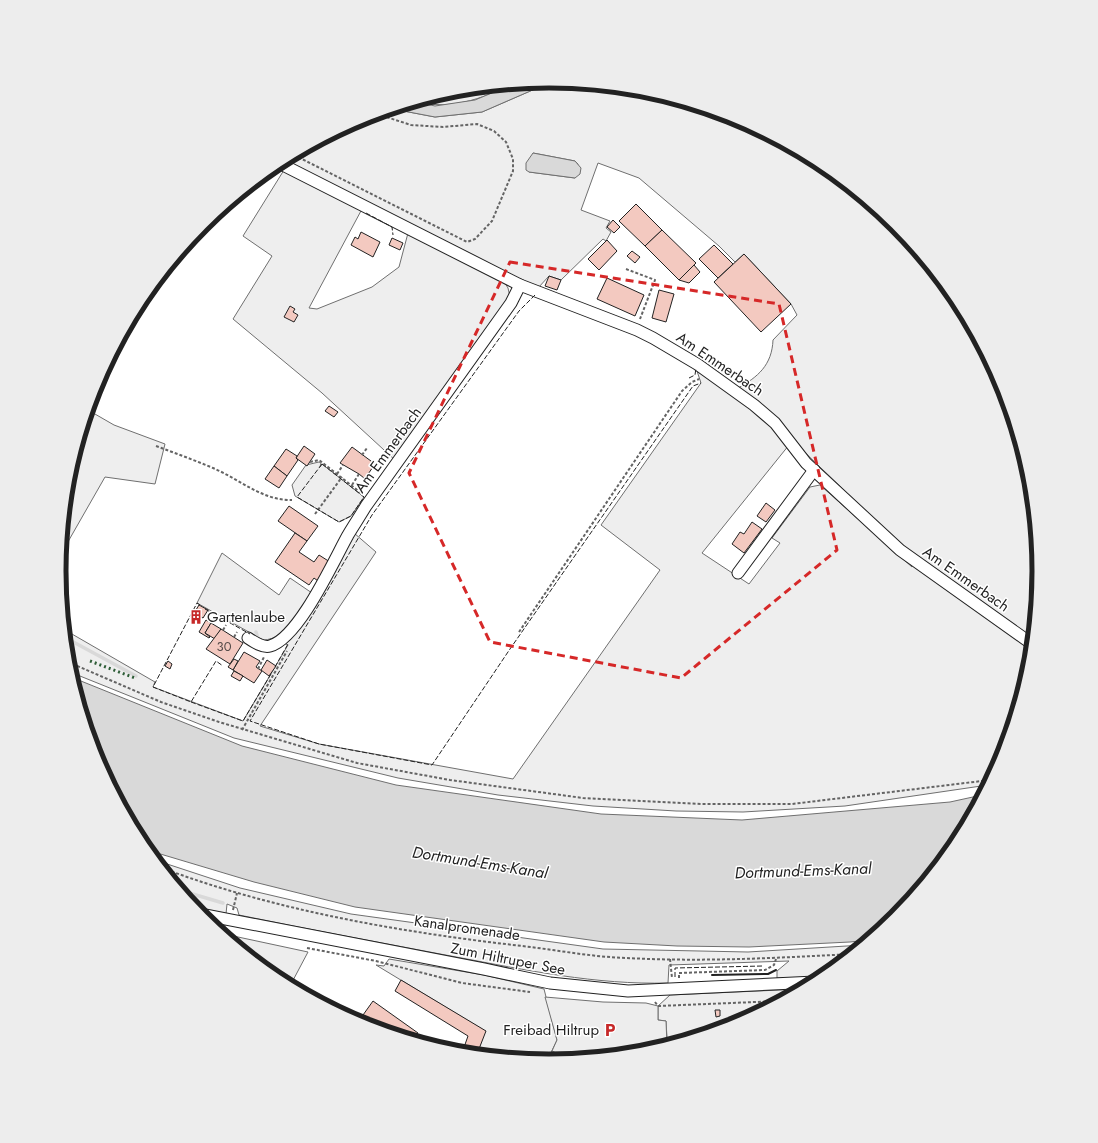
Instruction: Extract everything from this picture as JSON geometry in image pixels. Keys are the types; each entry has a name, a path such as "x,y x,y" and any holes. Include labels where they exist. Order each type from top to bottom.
{"street":[{"name":"Am Emmerbach","path":"286,167 520,285 637,330 653,338 711,374 754,405 775,423 814,470 900,550 1027,641"},
{"name":"Am Emmerbach","path":"248,638 264,646 270,646 286,635 294,626 331,570 348,535 370,501 511,303 520,285"},
{"path":"738,573 814,470"},
{"name":"Zum Hiltruper See","path":"211,916 550,983 628,991 802,983"}],"path":[{"path":"300,158 412,213 445,232 467,242 475,239 492,221 513,171 513,159 506,142 494,131 476,124 443,127 411,125 386,117"},
{"path":"626,269 655,280 637,330"},
{"path":"519,632 682,391 692,382 711,374"},
{"path":"156,446 215,469 268,497 281,500 292,500"},
{"path":"362,455 367,448"},
{"path":"310,462 319,460 370,501"},
{"path":"337,474 343,465"},
{"path":"352,486 359,474"},
{"path":"315,514 342,478"},
{"path":"223,630 226,625"},
{"path":"234,638 237,632"},
{"path":"242,730 294,639 286,635"},
{"path":"258,668 261,664"},
{"path":"75,665 161,702 242,730 357,763 450,780 583,798 702,804 792,804 984,781"},
{"name":"Kanalpromenade","path":"170,871 237,894 269,902 392,928 452,938 626,958 776,959 844,955"},
{"path":"231,921 237,894"},
{"path":"300,946 376,961 462,983 535,992"},
{"path":"670,959 672,976"},
{"path":"680,989 679,973 765,970 774,965 776,959"},
{"path":"653,999 658,1006 769,1001"}],"highlighted area":[{"path":"510,262 779,304 837,550 681,678 490,642 409,473"}],"shaded area":[{"path":"549,88 612,93 643,98 704,114 763,138 790,153 843,188 891,230 932,277 951,303 967,330 995,387 1016,446 1028,508 1032,572 1028,635 1023,666 1016,697 1006,727 981,786 845,806 743,812 676,811 593,806 498,795 398,778 234,738 77,675 70,633 155,682 153,687 243,721 288,645 284,643 354,533 376,552 260,726 319,744 513,779 660,570 601,525 701,383 696,368 752,406 789,445 702,553 749,584 780,543 772,538 810,487 820,485 912,567 903,547 738,388 758,375 767,363 772,349 773,340 797,315 791,304 744,254 735,262 719,246 639,178 598,163 581,210 610,221 606,228 611,232 606,241 603,239 561,280 549,276 538,288 291,164 335,138 394,114 404,111 435,117 482,112 535,89","holes":["533,153 575,161 578,164 575,178 529,172"]},
{"path":"494,92 466,102 442,105 430,104 455,98"},
{"path":"284,170 362,209 309,308 317,309 372,287 399,267 408,233 503,280 508,288 510,297 396,461 322,393 233,319 272,256 243,236"},
{"path":"93,413 114,425 165,444 155,484 105,477 67,544 70,508 75,477 82,446"},
{"path":"319,462 321,463 320,467 322,464 364,497 351,516 339,522 295,496 292,485 306,465"},
{"path":"222,553 279,595 290,578 312,593 298,616 280,635 263,640 197,603"},
{"path":"164,863 240,888 351,914 603,949 748,952 854,946 809,978 777,978 777,971 789,961 669,965 668,983 614,982 561,976 509,967 239,915 237,908 227,904 224,929 207,913"},
{"path":"232,936 308,952 293,981 255,955"},
{"path":"389,959 484,975 544,989 557,1040 550,1054 517,1053 479,1049 485,1031 376,965 384,966"},
{"path":"791,990 763,1005 734,1018 670,1039 667,1038 666,1021 658,1020 658,1006 670,995"},
{"name":"Freibad Hiltrup","path":"545,997 603,1002 646,1003 658,1006 658,1020 666,1021 667,1040 643,1045 612,1050 558,1054 552,1051 557,1040"}],"water":[{"path":"535,89 482,112 435,117 404,111 427,104 435,106 475,100 494,92"},
{"path":"533,153 575,161 581,168 580,174 575,178 529,172 526,170 526,163"},
{"name":"Dortmund-Ems-Kanal","path":"78,680 242,746 396,785 601,814 742,820 950,802 976,796 951,840 932,866 891,913 860,941 749,947 677,946 604,942 355,907 254,882 156,853 147,840 116,785 92,727"}],"building":[{"path":"636,204 662,230 645,246 619,221"},
{"path":"613,220 620,227 614,233 607,227"},
{"path":"662,230 696,263 679,280 645,246"},
{"path":"361,232 380,242 373,257 351,245 355,237 358,239"},
{"path":"392,238 403,243 400,250 389,245"},
{"path":"607,240 617,251 599,270 588,259"},
{"path":"714,245 733,264 718,278 699,259"},
{"path":"632,251 640,257 635,263 627,256"},
{"path":"744,254 791,304 761,332 714,282"},
{"path":"694,265 700,272 689,283 679,280"},
{"path":"549,276 561,280 557,290 545,286"},
{"path":"607,278 644,295 635,316 597,299"},
{"path":"659,290 674,294 666,322 652,318"},
{"path":"290,306 295,309 293,312 298,315 294,322 284,317"},
{"path":"329,406 338,412 334,417 325,411"},
{"path":"304,446 315,454 307,466 296,458"},
{"path":"352,447 375,464 364,480 364,478 359,474 340,463"},
{"path":"286,449 297,456 296,458 298,460 287,476 274,466"},
{"path":"274,466 287,476 279,488 265,479"},
{"path":"766,503 775,510 766,522 757,516"},
{"path":"289,506 318,526 307,541 278,521"},
{"path":"752,522 762,529 744,553 732,544 740,532 744,534"},
{"path":"295,533 307,541 299,552 314,562 319,555 330,562 318,581 314,578 309,585 275,562"},
{"path":"199,605 208,610 203,618 194,613"},
{"name":"Gartenlaube","path":"194,613 200,616 197,622 191,618"},
{"path":"206,620 211,623 205,633 210,637 209,638 199,632"},
{"path":"211,623 221,629 215,639 205,633"},
{"path":"221,629 243,643 230,664 206,649"},
{"path":"244,652 260,661 256,667 262,671 254,683 233,670"},
{"path":"234,659 238,661 233,670 228,667"},
{"path":"267,660 276,666 269,676 261,670"},
{"path":"168,661 172,664 170,669 165,666"},
{"path":"234,671 243,676 240,681 231,676"},
{"path":"401,980 486,1031 479,1049 464,1046 468,1036 395,991"},
{"path":"373,1001 418,1033 416,1036 362,1017"},
{"path":"715,1010 720,1010 720,1016 716,1017"}],"waterway":[{"path":"256,632 259,642"},
{"path":"71,641 136,676"},
{"path":"189,893 223,903"}],"hedge":[{"path":"90,661 135,678"}],"fence":[{"path":"366,213 392,227 393,235"},
{"path":"535,295 519,311 372,515 250,721 319,744 432,765 510,649 693,386 701,383"},
{"path":"689,378 695,375 696,368"},
{"path":"322,464 364,497 351,516 339,522 297,497 322,464"},
{"path":"200,605 197,603 153,687 191,702 216,661 223,666"},
{"path":"205,609 250,634"},
{"path":"275,667 288,644"},
{"path":"191,702 243,721 271,674"},
{"path":"675,977 675,968 763,966"}],"wall":[{"path":"712,975 768,974 776,970"}],"place":[{"name":"Gartenlaube","path":"196,617"},
{"name":"Freibad Hiltrup","path":"610,1030"}]}
